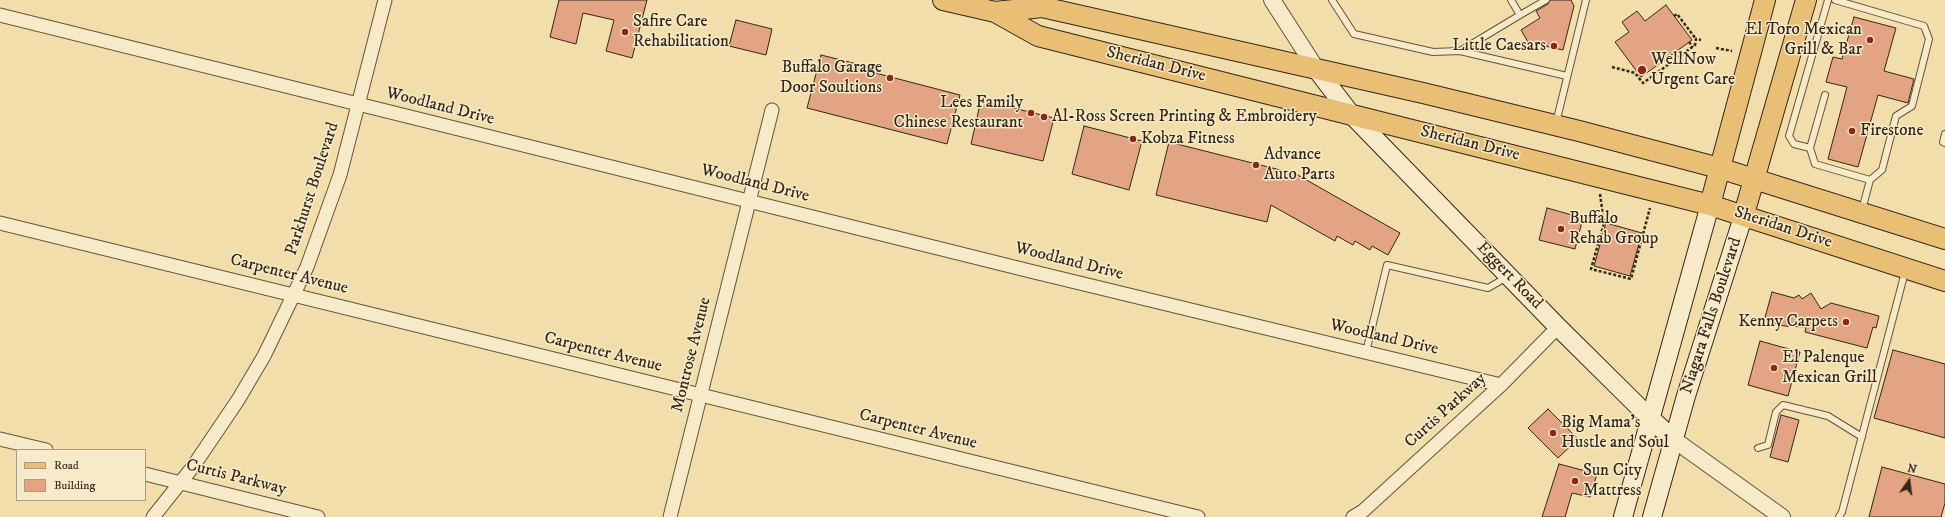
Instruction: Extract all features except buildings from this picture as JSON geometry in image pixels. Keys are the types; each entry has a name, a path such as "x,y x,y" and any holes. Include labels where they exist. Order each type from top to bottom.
{"main road":[{"name":"Sheridan Drive","path":"943,0 995,12 1038,36 1350,113 1744,214 1945,281"},
{"name":"Niagara Falls Boulevard","path":"1623,517 1710,205 1765,0"},
{"name":"Niagara Falls Boulevard","path":"1652,517 1673,439 1755,180 1806,0"},
{"name":"Sheridan Drive","path":"995,12 1042,7 1555,125 1719,168 1945,239"},
{"name":"Eggert Road","path":"1317,70 1350,113 1558,327 1673,439"}],"street":[{"name":"Parkhurst Boulevard","path":"153,517 181,483 238,400 264,356 294,295 329,209 359,105 385,0"},
{"name":"Eggert Road","path":"1272,0 1317,70"},
{"name":"Woodland Drive","path":"0,15 359,105 1501,385"},
{"name":"Montrose Avenue","path":"670,517 772,110"},
{"name":"Carpenter Avenue","path":"0,223 1198,517"},
{"name":"Curtis Parkway","path":"1360,515 1501,385 1558,327"},
{"path":"0,439 42,449"},
{"name":"Eggert Road","path":"1673,439 1782,517"},
{"name":"Curtis Parkway","path":"146,474 318,517"}],"lane":[{"path":"1332,0 1354,34 1433,52 1460,51 1567,76"},
{"path":"1511,0 1520,15"},
{"path":"1460,51 1546,0"},
{"path":"1555,125 1586,0"},
{"path":"1810,148 1794,144 1790,136 1828,0"},
{"path":"1835,0 1924,26 1930,39 1912,106 1896,116 1882,170 1870,180 1861,213"},
{"path":"1825,95 1810,148 1816,164 1870,180"},
{"path":"1945,134 1943,142 1945,142"},
{"path":"1366,352 1387,265 1488,288 1509,277"},
{"path":"1839,517 1842,512 1906,268"},
{"path":"1758,448 1768,444 1776,412 1783,405 1828,416 1862,437"}],"path":[{"path":"1674,16 1677,14 1696,39 1701,40"},
{"path":"1612,67 1635,73 1642,83 1693,47 1696,39"},
{"path":"1690,42 1693,47"},
{"path":"1716,48 1732,51"},
{"path":"1645,75 1648,79"},
{"path":"1600,194 1604,223 1592,268 1631,279 1650,208"}],"place":[{"name":"Safire Care Rehabilitation","path":"625,32"},
{"name":"El Toro Mexican Grill & Bar","path":"1870,40"},
{"name":"Little Caesars","path":"1554,46"},
{"name":"WellNow Urgent Care","path":"1642,70"},
{"name":"Buffalo Garage Door Soultions","path":"890,78"},
{"name":"Lees Family Chinese Restaurant","path":"1031,113"},
{"name":"Al-Ross Screen Printing & Embroidery","path":"1044,117"},
{"name":"Firestone","path":"1852,131"},
{"name":"Kobza Fitness","path":"1133,139"},
{"name":"Advance Auto Parts","path":"1256,165"},
{"name":"Buffalo Rehab Group","path":"1561,229"},
{"name":"Kenny Carpets","path":"1846,322"},
{"name":"El Palenque Mexican Grill","path":"1774,368"},
{"name":"Big Mama's Hustle and Soul","path":"1553,433"},
{"name":"Sun City Mattress","path":"1575,481"}]}
